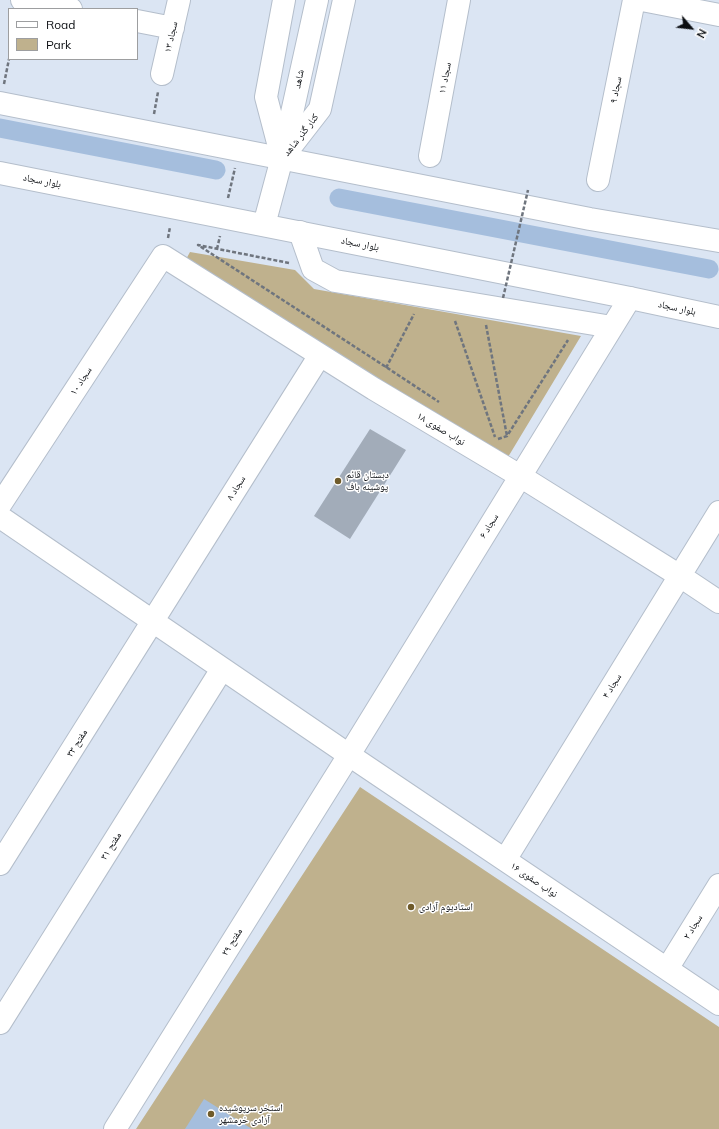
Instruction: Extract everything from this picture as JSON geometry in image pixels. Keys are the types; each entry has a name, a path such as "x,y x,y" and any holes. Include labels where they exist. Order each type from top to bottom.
{"street":[{"path":"22,0 66,8"},
{"name":"سجاد ۱۳","path":"162,74 179,0"},
{"name":"کنار گذر شاهد","path":"282,158 266,96 284,0"},
{"name":"شاهد","path":"264,225 282,158 316,0"},
{"name":"کنار گذر شاهد","path":"282,158 320,110 344,0"},
{"name":"سجاد ۱۱","path":"430,156 460,0"},
{"name":"سجاد ۹","path":"598,180 634,0"},
{"path":"642,0 719,15"},
{"path":"138,21 173,28"},
{"path":"0,103 590,219 719,241"},
{"name":"بلوار سجاد","path":"0,173 719,317"},
{"path":"300,232 313,269 335,280 612,327"},
{"name":"نواب صفوی ۱۸","path":"163,256 374,389 520,476 719,602"},
{"name":"سجاد ۱۰","path":"0,505 163,256"},
{"name":"سجاد ۶","path":"349,755 630,298"},
{"name":"سجاد ۸","path":"153,621 320,355"},
{"name":"سجاد ۴","path":"505,860 719,512"},
{"name":"نواب صفوی ۱۶","path":"0,517 222,669 719,1004"},
{"name":"مفتح ۳۳","path":"0,864 153,621"},
{"name":"مفتح ۳۱","path":"0,1023 222,669"},
{"name":"مفتح ۲۹","path":"115,1129 349,755"},
{"name":"سجاد ۲","path":"667,969 719,885"}],"path":[{"path":"0,103 9,60"},
{"path":"150,132 162,74"},
{"path":"504,298 528,190"},
{"path":"163,256 176,208"},
{"path":"313,269 285,261 198,245 444,406"},
{"path":"374,389 424,296"},
{"path":"448,300 496,440"},
{"path":"482,306 507,436"},
{"path":"489,436 496,440 507,436 579,322"}],"green space":[{"path":"190,252 295,270 314,289 581,336 502,467 184,263"},
{"name":"استادیوم آزادی","path":"360,787 719,1027 719,1129 136,1129"}],"water":[{"name":"استخر سرپوشیده آزادی خرمشهر","path":"204,1099 252,1129 185,1129"}],"building":[{"path":"370,429 406,450 350,539 314,516"}],"waterway":[{"path":"0,128 216,170"},
{"path":"339,198 709,269"}],"place":[{"name":"دبستان قائم پوشینه باف","path":"338,481"},
{"name":"استادیوم آزادی","path":"411,907"},
{"name":"استخر سرپوشیده آزادی خرمشهر","path":"211,1114"}]}
